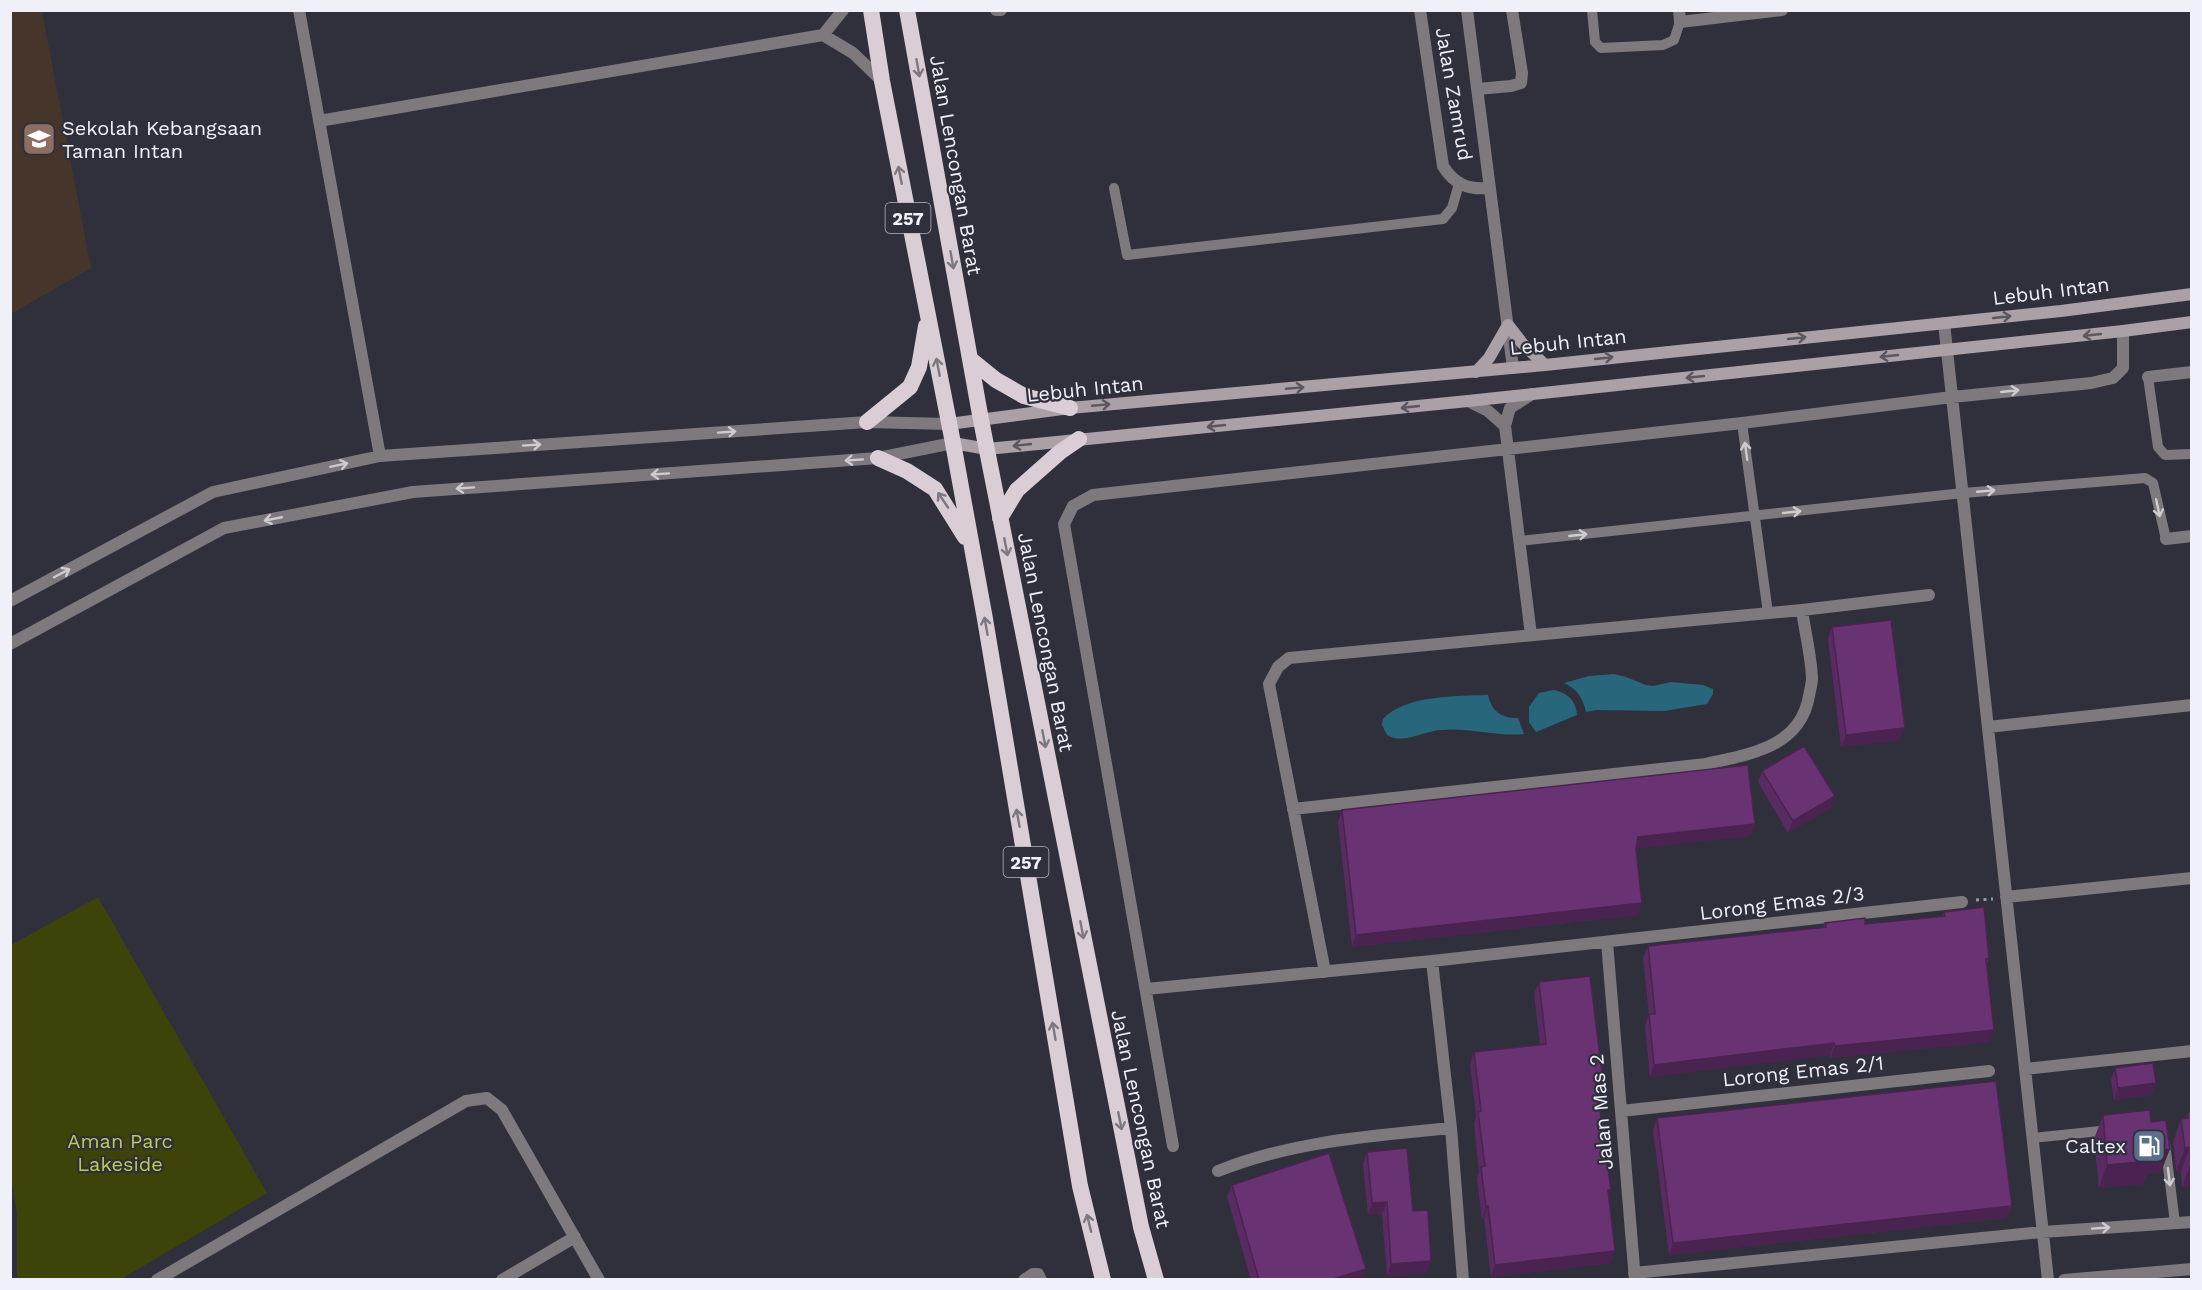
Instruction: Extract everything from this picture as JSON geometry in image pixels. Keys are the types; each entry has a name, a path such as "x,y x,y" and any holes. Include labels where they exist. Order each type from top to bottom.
{"highway":[{"name":"257","path":"871,10 882,81 953,442 1080,1186 1103,1280"},
{"name":"Jalan Lencongan Barat","path":"907,10 1000,518 1141,1227 1156,1280"},
{"path":"867,422 910,387 919,367 928,317"},
{"path":"970,359 996,380 1024,396 1070,408"},
{"path":"1000,518 1017,490 1060,452 1079,439"},
{"path":"878,458 907,471 935,489 952,513 972,551"}],"main road":[{"name":"Lebuh Intan","path":"949,424 1070,408 1476,372 1944,323 2192,294"},
{"path":"953,442 987,449 1468,401 2192,322"},
{"path":"1476,372 1489,357 1508,326 1522,343 1545,364"}],"street":[{"path":"299,10 380,456"},
{"path":"823,35 843,10"},
{"name":"Jalan Zamrud","path":"1420,10 1443,166 1450,177 1460,184 1477,190 1490,188"},
{"path":"1467,10 1513,368"},
{"path":"1477,89 1521,83 1522,73 1512,10"},
{"path":"1679,16 1782,10"},
{"path":"319,120 823,35 853,53 882,81"},
{"path":"1944,323 2048,1280"},
{"path":"1173,1146 1064,524 1073,506 1093,495 2091,383 2114,378 2123,368 2123,331"},
{"path":"2148,377 2192,372"},
{"path":"1531,635 1504,426 1510,408 1532,394"},
{"path":"1468,401 1488,411 1504,426"},
{"path":"10,601 213,492 380,456 867,422 949,424"},
{"path":"10,644 224,528 413,492 878,458 953,442"},
{"path":"2166,539 2192,536"},
{"path":"1325,972 1269,684 1278,667 1288,658 1802,610 1929,595"},
{"path":"1293,809 1706,764 1758,752 1785,738 1803,719 1812,680 1802,610"},
{"path":"1988,727 2192,705"},
{"path":"2006,897 2192,878"},
{"name":"Lorong Emas 2/3","path":"1146,989 1432,961 1962,902"},
{"name":"Jalan Mas 2","path":"1607,942 1634,1276"},
{"path":"1432,961 1451,1128 1463,1280"},
{"path":"2025,1069 2192,1051"},
{"name":"Lorong Emas 2/1","path":"1621,1111 1989,1071"},
{"path":"157,1280 466,1101 487,1098 502,1110 599,1280"},
{"path":"1218,1171 1266,1154 1305,1146 1347,1139 1451,1128"},
{"path":"1634,1276 2042,1232 2192,1222"},
{"path":"502,1280 575,1237"},
{"path":"2064,1280 2192,1269"},
{"path":"2176,1270 2192,1275"},
{"path":"1024,1280 1033,1274 1038,1274 1041,1279"}],"lane":[{"path":"1592,10 1595,42 1601,48 1663,45 1674,40 1679,16"},
{"path":"1114,188 1127,255 1443,219 1452,208 1460,184"},
{"path":"2148,377 2158,447 2165,455 2192,454"},
{"path":"1742,423 1768,613"},
{"path":"1519,542 1963,493 2145,478 2153,483 2166,539"},
{"path":"2032,1138 2127,1128"},
{"path":"2164,1135 2175,1223"}],"path":[{"path":"1962,902 2006,897"}],"shaded area":[{"name":"Sekolah Kebangsaan Taman Intan","path":"11,10 42,11 91,268 11,314"}],"green space":[{"name":"Aman Parc Lakeside","path":"98,897 267,1193 121,1279 17,1279 17,1213 10,1171 11,945"}],"water":[{"path":"1614,674 1653,686 1671,682 1703,685 1713,689 1713,694 1707,704 1664,711 1596,710 1586,712 1579,695 1564,683 1589,676"},
{"path":"1554,690 1570,698 1575,705 1577,715 1536,732 1529,722 1529,707 1539,693"},
{"path":"1488,695 1489,701 1498,713 1518,718 1524,734 1451,729 1400,739 1387,735 1382,725 1383,719 1393,711 1418,701"}],"building":[{"path":"1891,620 1905,728 1846,735 1832,627"},
{"path":"1804,746 1835,796 1793,821 1762,771"},
{"path":"1748,765 1755,824 1638,837 1636,849 1642,903 1356,935 1342,810"},
{"path":"1984,907 1989,958 1986,959 1994,1030 1835,1046 1834,1043 1654,1065 1649,1014 1655,1014 1648,946 1826,927 1825,923 1865,918 1865,924 1945,916 1944,912"},
{"path":"1590,976 1602,1073 1595,1074 1611,1190 1608,1190 1615,1251 1495,1265 1481,1167 1485,1166 1474,1052 1546,1044 1539,982"},
{"path":"2153,1063 2156,1083 2118,1088 2115,1068"},
{"path":"1996,1081 2012,1206 1673,1243 1657,1118"},
{"path":"2150,1110 2151,1122 2166,1120 2170,1149 2151,1151 2152,1161 2107,1165 2103,1115"},
{"path":"2188,1112 2192,1112 2191,1163 2190,1147 2185,1148 2181,1119 2188,1118"},
{"path":"1407,1148 1413,1211 1428,1210 1431,1261 1391,1264 1387,1202 1372,1203 1367,1152"},
{"path":"1329,1153 1366,1269 1330,1280 1259,1280 1232,1185"}],"place":[{"name":"Sekolah Kebangsaan Taman Intan","path":"39,139"},
{"name":"Caltex","path":"2149,1146"}]}
